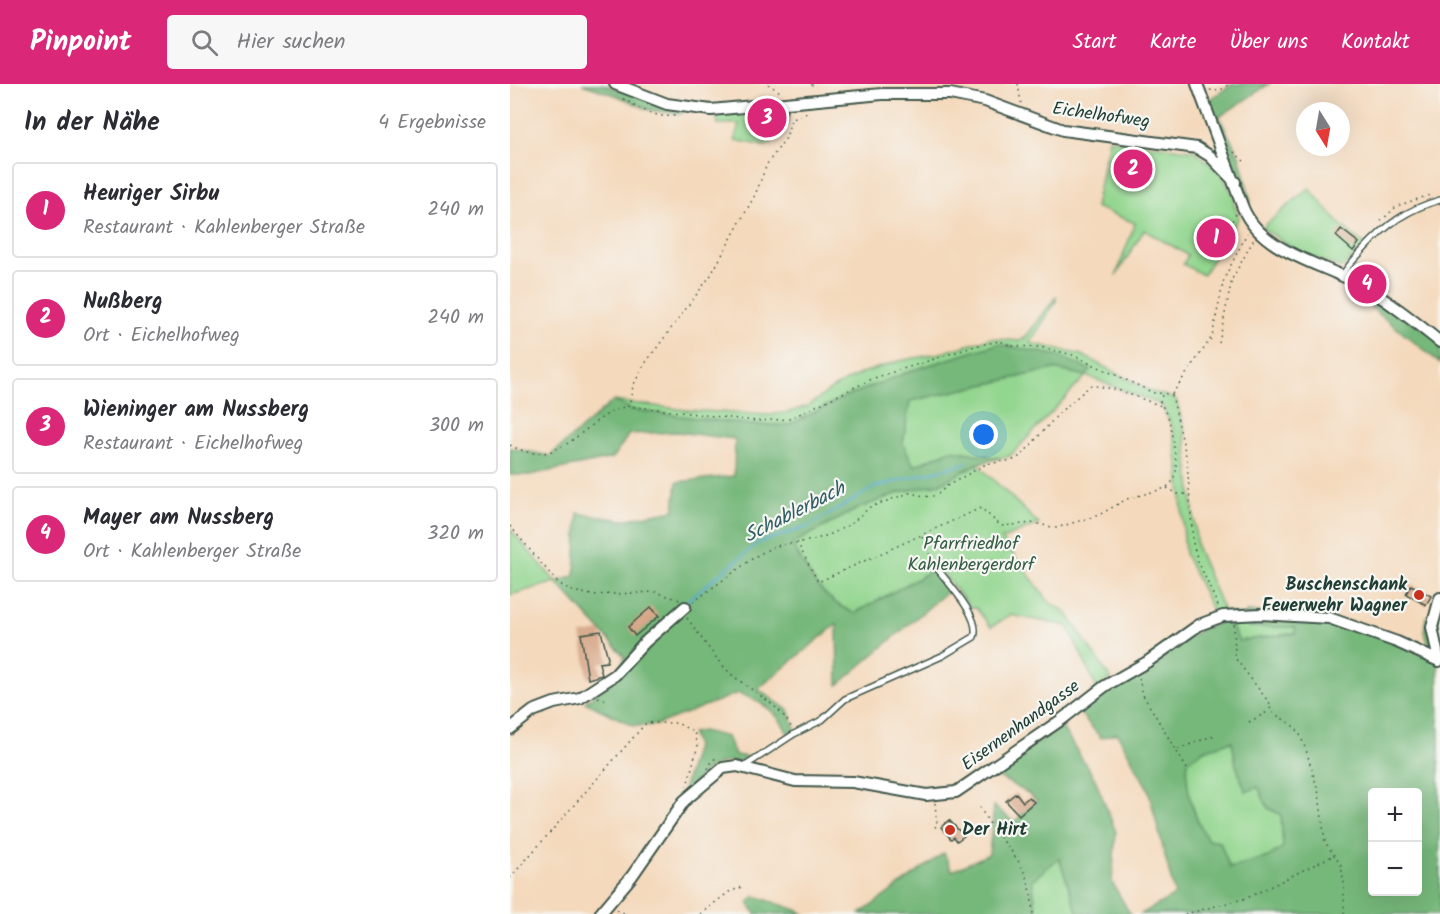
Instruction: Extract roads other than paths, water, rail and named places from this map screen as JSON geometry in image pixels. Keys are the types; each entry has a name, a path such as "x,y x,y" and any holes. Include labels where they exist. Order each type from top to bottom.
{"street":[{"name":"Eichelhofweg","path":"615,84 655,100 689,108 719,111 905,92 940,93 976,99 1063,130 1197,148"},
{"path":"1199,89 1243,208 1256,228 1283,248 1378,296 1440,342"},
{"path":"1197,148 1209,143 1214,130"},
{"path":"1197,148 1210,156 1235,182"},
{"name":"Eisernenhandgasse","path":"743,767 795,781 853,782 935,796 956,792 1061,720 1105,686 1137,668 1199,625 1228,615 1290,615 1329,618 1397,642 1439,661 1432,627 1440,598"},
{"path":"510,729 533,711 554,703 580,698 615,675 645,642 686,606"},
{"path":"600,914 627,882 684,801 723,768 743,767"}],"lane":[{"path":"1342,276 1378,233 1394,220 1419,206 1440,200"},
{"path":"743,767 794,734 822,720 851,696 942,656 974,637 976,626 968,610 936,567"}],"waterway":[{"name":"Schablerbach","path":"684,603 758,543 807,527 875,487 967,463"}],"place":[{"name":"Wieninger am Nussberg","path":"767,118"},
{"name":"Nußberg","path":"1133,169"},
{"name":"Heuriger Sirbu","path":"1216,238"},
{"name":"Mayer am Nussberg","path":"1367,284"},
{"name":"Buschenschank Feuerwehr Wagner","path":"1419,595"},
{"name":"Der Hirt","path":"950,830"}],"park label":[{"name":"Pfarrfriedhof Kahlenbergerdorf","path":"971,554"}]}
